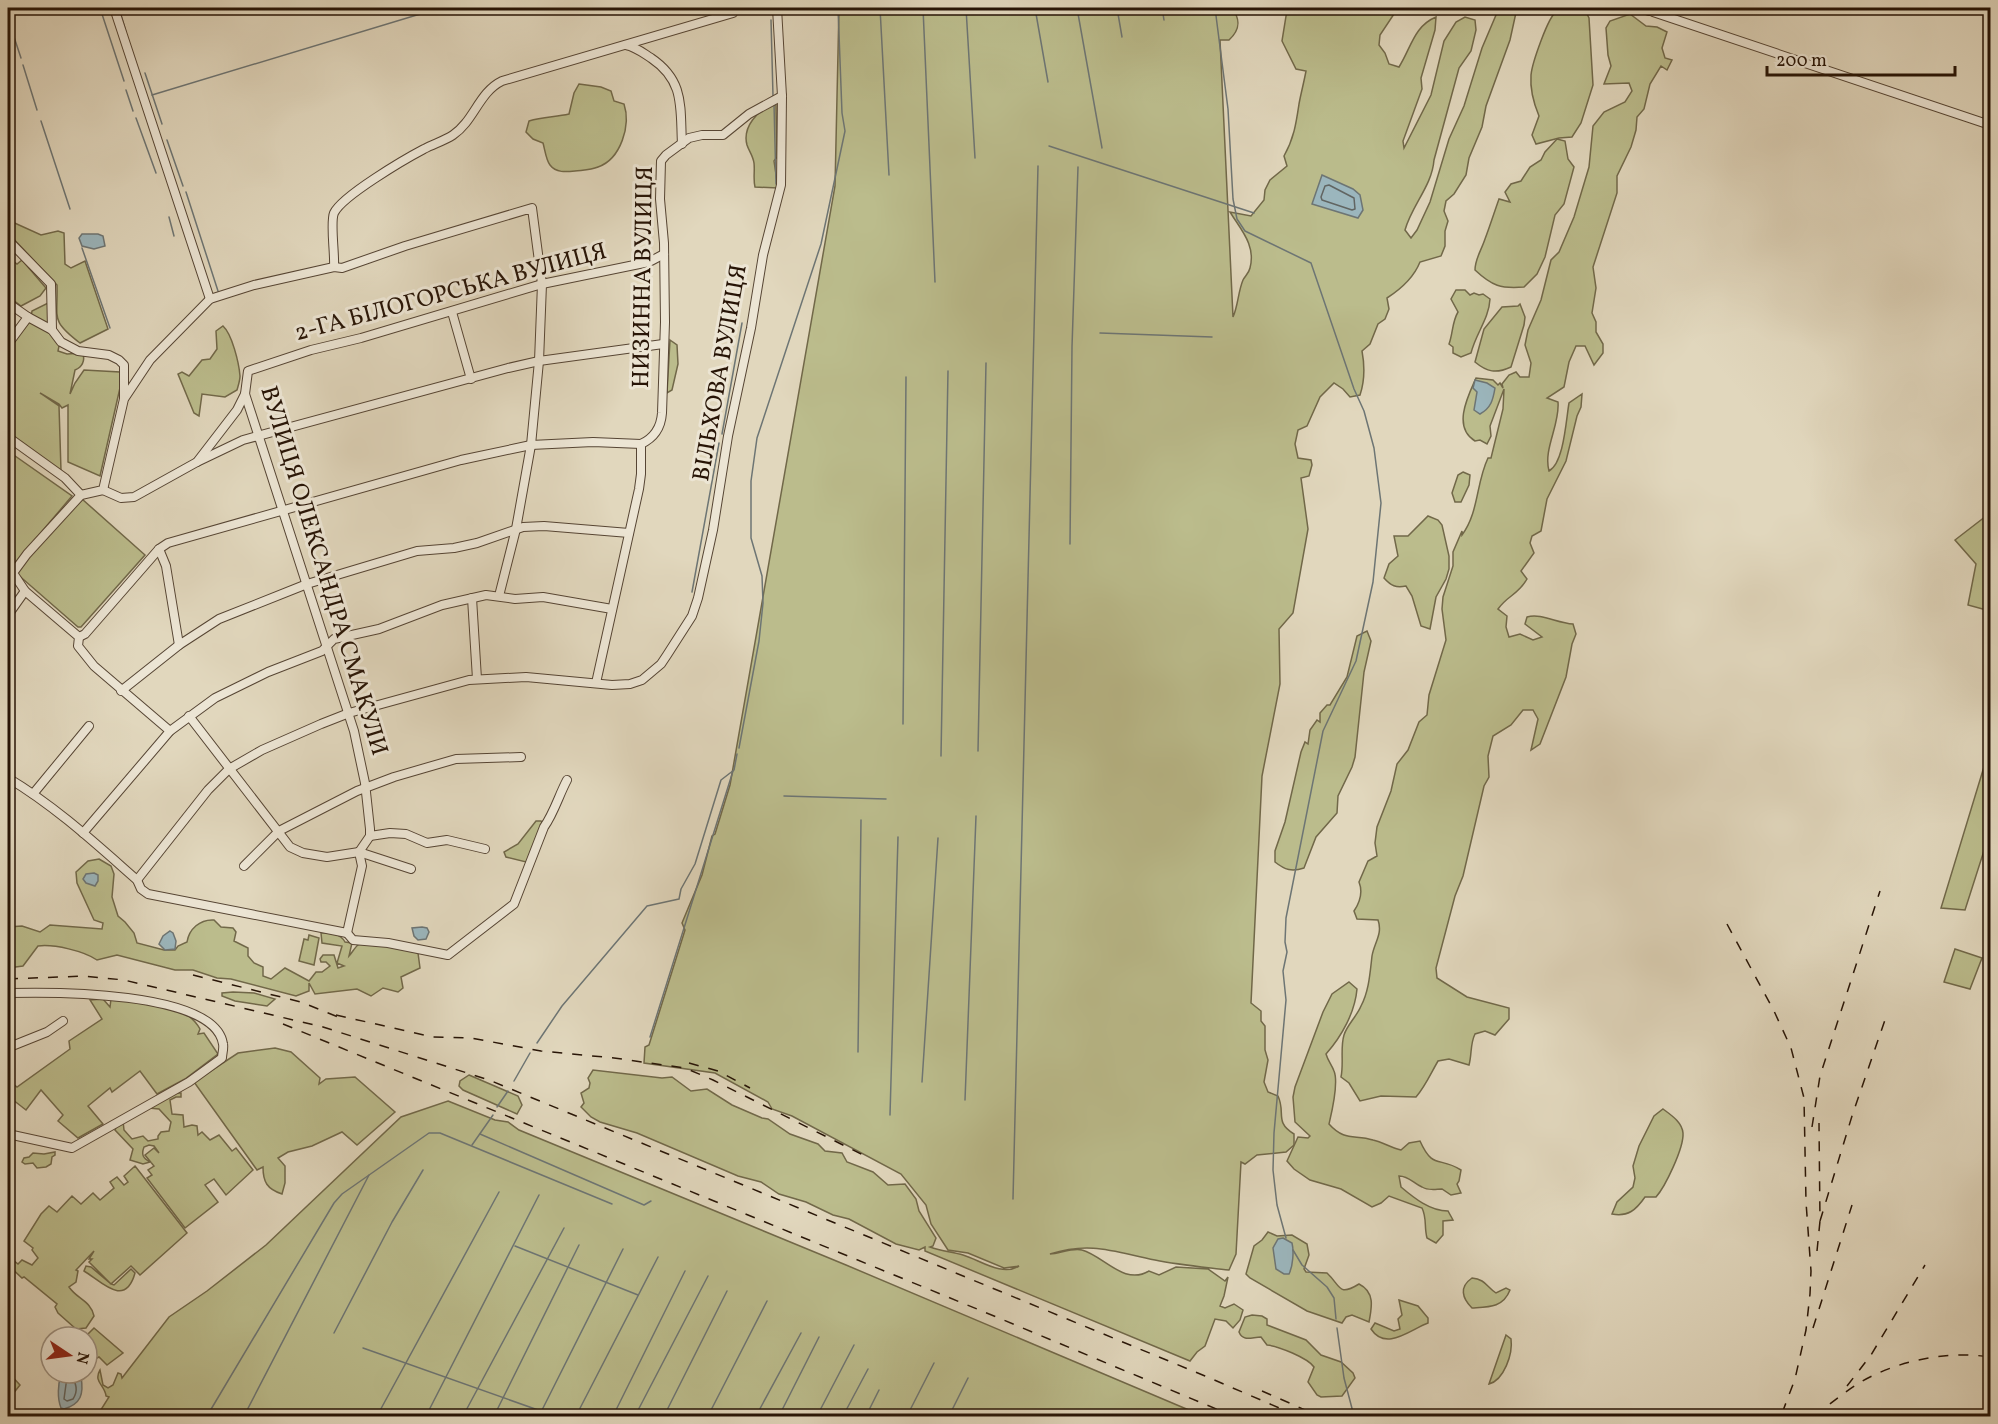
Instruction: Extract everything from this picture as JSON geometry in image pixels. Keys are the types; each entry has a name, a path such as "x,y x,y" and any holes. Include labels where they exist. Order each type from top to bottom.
{"street":[{"path":"114,8 210,299"},
{"name":"ВІЛЬХОВА ВУЛИЦЯ","path":"137,880 194,806 229,769 262,750 349,713 477,679 526,677 630,684 642,680 667,656 692,616 698,598 713,530 728,436 751,328 763,255 781,185 782,96 777,8"},
{"path":"1640,8 1990,125"},
{"path":"334,267 332,220 335,210 367,185 423,150 454,134 464,125 491,86 733,13"},
{"path":"625,45 633,47 656,62 673,78 681,99 682,144"},
{"name":"НИЗИННА ВУЛИЦЯ","path":"641,444 647,441 660,426 662,413 665,322 660,199 661,161 666,154 689,138 702,135 723,135 749,114 782,96"},
{"path":"124,399 150,360 210,299 254,285 334,267 342,268 405,246 532,208 542,284 539,361 531,445 516,529 499,596"},
{"path":"8,240 51,284 52,330"},
{"name":"2-ГА БІЛОГОРСЬКА ВУЛИЦЯ","path":"248,371 311,350 452,312 542,284 649,262 664,254"},
{"path":"8,303 52,330 61,342 78,351 109,356 124,365 124,399 103,490"},
{"path":"452,312 471,379"},
{"path":"8,344 28,317"},
{"path":"79,637 25,591 13,573 27,554 81,495 103,490 121,498 135,497 197,462 243,440 539,361 663,344"},
{"name":"ВУЛИЦЯ ОЛЕКСАНДРА СМАКУЛИ","path":"248,371 245,394 354,731 365,788 370,836"},
{"path":"197,462 237,410 245,394"},
{"path":"8,437 66,478 81,495"},
{"path":"79,637 85,634 159,549 168,543 461,460 531,445 593,442 641,444 641,474 596,683"},
{"path":"121,691 179,645 219,619 307,584 417,551 465,545 516,529 544,526 628,534"},
{"path":"159,549 166,566 179,645"},
{"path":"8,615 25,591"},
{"path":"83,833 170,731 189,716 215,698 268,672 322,651 334,639 379,628 442,605 486,595 515,599 543,597 612,609"},
{"path":"472,598 477,679"},
{"path":"79,637 78,646 94,666 170,731"},
{"path":"189,716 290,847 303,853 327,857 359,852 411,869"},
{"path":"33,794 89,726"},
{"path":"244,866 279,831 365,788 456,759 521,757"},
{"path":"8,778 33,794 83,833 137,880 141,889 148,894 346,933 353,940 388,943 448,955 514,904 544,827 551,817 553,806 567,780"},
{"path":"346,933 362,866 359,852 370,836 390,833 406,834 427,843 447,840 485,849"},
{"path":"8,993 128,997 159,1003 203,1019 218,1034 223,1043 222,1058 189,1082 72,1148 8,1134"},
{"path":"8,1051 12,1046 47,1032 63,1021"}],"green space":[{"path":"839,8 1232,8 1238,21 1237,29 1229,40 1220,40 1233,317 1241,285 1249,270 1251,252 1246,238 1230,212 1251,216 1264,200 1265,190 1270,180 1287,166 1284,156 1294,131 1306,71 1296,69 1282,41 1287,10 1285,8 1398,8 1380,35 1379,45 1389,64 1399,67 1418,32 1436,17 1435,30 1421,78 1422,89 1403,141 1404,148 1431,95 1444,41 1456,22 1465,17 1475,20 1476,30 1471,51 1459,68 1430,178 1405,230 1411,238 1430,202 1449,139 1464,106 1482,48 1499,8 1517,8 1510,40 1486,106 1482,127 1469,158 1466,175 1454,194 1446,201 1444,211 1448,221 1445,246 1441,256 1420,262 1406,282 1387,298 1389,309 1385,319 1378,324 1370,344 1362,351 1364,373 1360,395 1350,397 1334,383 1320,397 1307,426 1298,430 1295,444 1298,458 1311,460 1312,465 1309,476 1301,478 1308,529 1293,613 1279,629 1280,684 1262,776 1251,1003 1261,1011 1261,1021 1265,1026 1265,1050 1268,1060 1264,1082 1268,1092 1278,1096 1282,1121 1294,1134 1294,1145 1286,1152 1257,1155 1245,1164 1241,1162 1236,1254 1229,1270 1164,1262 1103,1249 1078,1248 1050,1254 1074,1249 1082,1250 1123,1273 1131,1275 1140,1275 1149,1271 1159,1275 1176,1267 1208,1269 1225,1281 1228,1277 1220,1306 1225,1308 1234,1304 1243,1310 1240,1320 1233,1328 1226,1321 1215,1319 1205,1346 1190,1361 925,1251 925,1247 919,1250 896,1244 849,1219 779,1194 761,1182 738,1176 637,1133 600,1122 581,1107 584,1103 581,1093 589,1088 588,1078 593,1070 662,1078 672,1077 691,1091 707,1089 732,1105 768,1119 790,1134 818,1144 825,1151 842,1153 847,1162 873,1172 888,1185 905,1184 916,1199 919,1211 936,1238 933,1246 930,1247 963,1255 998,1269 1012,1269 1019,1266 1004,1268 968,1253 948,1250 931,1224 926,1205 901,1174 792,1116 772,1109 768,1102 715,1073 644,1063 645,1047 649,1045 685,930 682,923 702,875 712,836 715,834 730,785 835,186"},
{"path":"1584,8 1589,18 1593,85 1581,123 1572,137 1536,144 1532,135 1539,116 1532,91 1532,69 1553,15 1557,11"},
{"path":"1630,14 1646,26 1657,27 1667,32 1662,48 1665,58 1672,60 1667,70 1661,66 1650,84 1644,109 1637,117 1636,130 1631,147 1617,176 1617,193 1593,267 1596,288 1592,313 1596,322 1596,332 1603,344 1603,353 1594,365 1585,346 1576,346 1569,362 1564,387 1547,398 1558,402 1557,419 1548,454 1549,471 1558,459 1561,450 1569,403 1582,394 1581,407 1566,461 1547,499 1541,531 1532,536 1530,543 1534,553 1521,571 1527,579 1498,609 1507,616 1506,627 1509,637 1520,634 1533,640 1542,637 1525,624 1527,617 1532,616 1573,624 1576,634 1566,677 1540,744 1531,750 1538,719 1533,710 1523,710 1511,725 1493,736 1488,756 1489,777 1484,786 1463,876 1455,896 1436,968 1437,978 1467,997 1509,1008 1509,1019 1495,1035 1485,1031 1475,1034 1469,1065 1449,1059 1438,1061 1416,1097 1381,1096 1360,1101 1349,1083 1341,1077 1343,1040 1345,1031 1359,1010 1366,994 1379,925 1378,920 1357,919 1354,911 1360,897 1359,882 1368,861 1377,856 1375,843 1377,827 1391,791 1397,764 1408,750 1419,722 1427,715 1429,695 1446,640 1442,609 1443,597 1453,566 1453,552 1462,531 1462,535 1472,517 1481,477 1488,458 1491,458 1503,409 1504,389 1490,426 1491,436 1487,444 1480,440 1475,441 1464,428 1466,402 1476,378 1493,380 1498,385 1500,383 1503,388 1502,384 1509,375 1516,372 1520,377 1529,377 1531,363 1525,345 1528,330 1541,300 1551,260 1559,252 1574,217 1589,167 1593,126 1604,112 1625,102 1632,91 1629,83 1604,84 1611,66 1606,28 1610,21"},
{"path":"579,84 611,91 614,101 624,104 625,131 618,149 606,163 590,169 558,171 549,163 543,143 533,139 526,132 529,121 569,114 574,93"},
{"path":"773,104 776,105 777,157 774,161 778,188 755,187 754,163 747,145 747,132 752,120 762,110"},
{"path":"1557,139 1565,141 1568,159 1574,167 1564,204 1555,215 1545,257 1537,274 1524,287 1497,285 1475,270 1475,266 1499,199 1510,202 1505,192 1511,184 1521,181 1530,167 1541,160"},
{"path":"8,220 41,235 58,231 64,233 65,264 71,268 85,261 108,329 80,343 64,329 57,312 57,285 8,233"},
{"path":"22,260 46,288 40,296 21,306 8,296 8,266 13,261 17,264"},
{"path":"1456,290 1465,290 1470,295 1483,294 1490,299 1487,313 1471,353 1461,357 1453,353 1453,347 1449,344 1458,312 1451,299"},
{"path":"48,303 59,346 58,351 67,354 83,353 83,361 75,370 70,394 84,370 120,372 122,379 100,476 68,462 68,405 62,408 40,393 59,406 61,471 8,432 8,349 30,321 32,311"},
{"path":"1520,304 1525,317 1524,325 1511,367 1501,371 1484,368 1475,362 1484,329 1502,307"},
{"path":"223,326 234,349 240,376 239,383 237,390 225,397 202,394 199,416 194,413 178,374 182,372 189,376 202,360 210,359 217,349 216,331"},
{"path":"670,340 677,345 678,364 672,390 667,393"},
{"path":"8,451 72,496 10,569 9,579 8,579"},
{"path":"1463,472 1470,475 1469,485 1461,502 1455,502 1452,493 1458,475"},
{"path":"82,499 145,555 81,627 78,627 16,573 30,554"},
{"path":"1990,513 1990,611 1968,605 1976,564 1955,540"},
{"path":"1428,516 1438,520 1442,525 1449,556 1449,569 1436,597 1430,629 1421,626 1412,596 1406,586 1394,586 1384,578 1389,564 1398,556 1394,536 1408,536"},
{"path":"1367,631 1371,641 1364,672 1355,757 1338,796 1337,813 1316,837 1304,868 1292,870 1285,868 1275,862 1275,851 1285,822 1301,752 1305,742 1308,744 1310,730 1317,720 1320,722 1320,713 1327,705 1330,705 1347,677 1357,636"},
{"path":"1990,747 1990,832 1965,910 1941,908"},
{"path":"536,821 541,821 545,825 526,862 506,857 504,852 518,844"},
{"path":"99,859 111,866 114,874 112,897 118,916 134,933 137,943 164,950 175,950 187,942 196,926 204,921 214,920 221,927 233,928 236,932 234,941 248,948 248,956 254,963 263,967 263,976 271,979 285,968 309,981 316,972 322,972 330,966 326,962 321,962 323,955 334,955 338,968 344,966 337,963 342,946 322,943 321,933 334,934 345,942 352,943 349,956 358,945 363,943 387,945 418,953 420,968 401,977 403,988 398,992 383,988 371,996 357,989 315,994 309,983 309,991 296,996 231,979 217,978 193,970 175,970 117,955 97,960 77,951 52,946 38,946 23,966 8,968 8,927 22,926 40,932 50,925 102,929 103,923 94,920 77,883 76,872 88,861"},
{"path":"309,935 319,938 314,965 299,961 304,939 308,940"},
{"path":"1955,949 1982,958 1970,989 1944,982"},
{"path":"1349,982 1357,989 1354,1006 1342,1032 1326,1054 1334,1071 1336,1083 1329,1124 1345,1135 1367,1138 1401,1150 1409,1143 1420,1141 1433,1159 1461,1170 1457,1184 1461,1193 1451,1195 1442,1189 1424,1188 1408,1178 1399,1176 1401,1187 1429,1206 1448,1211 1453,1220 1443,1221 1443,1235 1436,1243 1427,1238 1422,1208 1389,1196 1372,1207 1341,1189 1310,1180 1287,1161 1298,1137 1308,1138 1310,1136 1295,1122 1293,1097 1295,1087 1332,994"},
{"path":"222,993 254,993 275,999 267,1006 235,1001 222,996"},
{"path":"103,999 110,1007 111,999 160,1005 183,1013 193,1020 200,1029 198,1034 204,1033 218,1054 185,1079 157,1094 140,1071 112,1092 110,1088 88,1106 103,1124 78,1138 58,1121 63,1115 41,1090 26,1110 8,1096 8,1080 17,1087 70,1049 69,1041 102,1019 90,1000"},
{"path":"275,1048 291,1052 320,1078 319,1084 326,1079 355,1077 395,1112 357,1145 342,1132 278,1158 285,1166 285,1183 282,1194 267,1184 263,1167 257,1170 194,1082 238,1053"},
{"path":"469,1075 518,1096 522,1105 517,1114 463,1090 459,1086 460,1081"},
{"path":"170,1093 181,1093 181,1097 170,1100 172,1114 183,1115 184,1127 197,1126 198,1135 202,1132 210,1140 219,1135 232,1151 236,1148 253,1170 226,1195 214,1179 205,1185 218,1202 185,1228 147,1178 152,1175 148,1170 154,1166 145,1155 154,1148 159,1153 154,1146 144,1147 144,1158 150,1162 143,1164 130,1160 133,1149 115,1130 117,1125 123,1121 124,1130 132,1139 143,1136 148,1141 158,1139 161,1132 169,1131 171,1122 159,1109 148,1108"},
{"path":"448,1101 495,1120 508,1122 519,1130 1203,1416 97,1416 109,1397 106,1396 99,1381 100,1370 103,1385 108,1388 113,1385 118,1373 122,1378 169,1317 266,1245 401,1117"},
{"path":"1663,1109 1678,1122 1683,1133 1669,1176 1656,1197 1645,1197 1635,1209 1627,1213 1612,1214 1617,1202 1633,1187 1635,1178 1633,1166 1639,1146 1654,1116"},
{"path":"55,1152 51,1164 46,1167 37,1168 33,1163 22,1162 24,1158 33,1153"},
{"path":"135,1166 187,1233 140,1275 131,1266 111,1284 89,1262 94,1251 76,1270 78,1271 76,1282 69,1287 87,1303 94,1316 88,1325 72,1325 58,1313 55,1307 57,1304 8,1265 13,1260 18,1264 22,1260 32,1265 38,1258 33,1248 24,1241 41,1214 49,1206 57,1212 72,1196 81,1204 93,1193 100,1200 114,1188 110,1182 117,1177 124,1185 128,1182 124,1176"},
{"path":"1268,1232 1277,1236 1292,1235 1307,1244 1309,1255 1304,1269 1306,1272 1327,1273 1343,1290 1359,1284 1364,1287 1371,1300 1369,1322 1352,1315 1346,1317 1342,1323 1307,1311 1250,1278 1246,1274 1254,1246"},
{"path":"86,1266 91,1267 114,1285 131,1269 135,1273 131,1284 119,1291 105,1286 84,1271"},
{"path":"1472,1278 1483,1282 1496,1293 1506,1288 1510,1290 1499,1303 1489,1307 1472,1308 1463,1293 1465,1285"},
{"path":"1399,1300 1418,1306 1428,1318 1428,1323 1399,1337 1384,1339 1377,1336 1371,1329 1375,1323 1394,1331 1400,1329 1398,1319 1402,1315"},
{"path":"1262,1316 1267,1319 1267,1325 1306,1340 1321,1355 1341,1362 1355,1378 1342,1396 1321,1397 1317,1395 1308,1382 1314,1367 1306,1360 1267,1345 1261,1337 1243,1337 1239,1332 1245,1317"},
{"path":"99,1332 123,1353 107,1365 99,1357"},
{"path":"1506,1335 1511,1339 1509,1359 1499,1377 1489,1384"},
{"path":"8,1372 20,1385 12,1395 8,1390"}],"water":[{"path":"1322,175 1353,189 1360,195 1363,210 1358,218 1312,204"},
{"path":"82,234 103,236 105,246 94,249 82,246 79,238"},
{"path":"1475,380 1495,388 1491,403 1480,414 1474,410 1477,392 1473,388"},
{"path":"86,874 98,875 95,886 86,883 83,879"},
{"path":"412,928 427,928 429,932 426,939 418,940"},
{"path":"170,931 176,941 175,949 165,950 159,944 163,936"},
{"path":"1283,1238 1293,1246 1289,1274 1276,1269 1273,1248 1278,1239"},
{"path":"59,1385 82,1385 78,1401 64,1409 61,1408"}],"waterway":[{"path":"100,8 124,81"},
{"path":"119,8 126,32"},
{"path":"152,95 440,8"},
{"path":"739,748 759,641 763,603 762,576 751,538 751,481 757,438 821,244 845,131 842,113 838,8"},
{"path":"880,8 889,175"},
{"path":"923,8 935,282"},
{"path":"966,8 975,158"},
{"path":"1035,8 1048,82"},
{"path":"1077,8 1102,148"},
{"path":"1117,8 1122,37"},
{"path":"1162,8 1164,20"},
{"path":"1215,8 1228,109 1233,199 1237,219 1245,231 1311,263 1354,389 1364,411 1374,448 1381,503 1373,582 1356,661 1323,731 1286,918 1287,952 1283,971 1286,1000 1274,1133 1273,1170 1277,1205 1286,1238"},
{"path":"8,19 21,58"},
{"path":"771,20 773,96"},
{"path":"23,65 37,110"},
{"path":"145,73 162,124"},
{"path":"126,90 133,111"},
{"path":"774,104 776,184"},
{"path":"136,118 156,173"},
{"path":"41,121 70,209"},
{"path":"167,140 183,186"},
{"path":"1049,146 1254,213"},
{"path":"1013,1199 1038,166"},
{"path":"1070,544 1072,347 1078,167"},
{"path":"186,192 218,291"},
{"path":"169,217 174,236"},
{"path":"82,248 110,328"},
{"path":"722,434 742,323"},
{"path":"1100,333 1212,337"},
{"path":"978,751 986,363"},
{"path":"941,756 948,371"},
{"path":"903,724 906,377"},
{"path":"692,592 719,443"},
{"path":"537,1043 562,1006 647,906 679,899 681,889 695,864 721,780 734,770 737,754"},
{"path":"650,1037 733,771"},
{"path":"784,796 886,799"},
{"path":"965,1100 976,816"},
{"path":"858,1052 861,820"},
{"path":"890,1115 898,837"},
{"path":"922,1082 938,838"},
{"path":"514,1081 530,1053"},
{"path":"497,1107 508,1091"},
{"path":"472,1145 493,1115"},
{"path":"207,1416 334,1203 342,1194 429,1133 440,1133 612,1204"},
{"path":"480,1134 644,1205 651,1201"},
{"path":"334,1333 392,1222 423,1170"},
{"path":"244,1416 369,1175"},
{"path":"377,1416 499,1192"},
{"path":"426,1416 539,1195"},
{"path":"463,1416 564,1228"},
{"path":"494,1416 579,1245"},
{"path":"515,1246 638,1295"},
{"path":"539,1416 623,1249"},
{"path":"1293,1250 1302,1265 1327,1287 1334,1298 1336,1319"},
{"path":"576,1416 658,1257"},
{"path":"613,1416 685,1271"},
{"path":"635,1416 708,1276"},
{"path":"664,1416 727,1291"},
{"path":"708,1416 767,1301"},
{"path":"1337,1328 1344,1378 1354,1416"},
{"path":"756,1416 801,1333"},
{"path":"779,1416 819,1337"},
{"path":"817,1416 854,1345"},
{"path":"363,1348 555,1416"},
{"path":"907,1416 934,1363"},
{"path":"843,1416 868,1369"},
{"path":"949,1416 968,1378"},
{"path":"866,1416 879,1390"}],"railway":[{"path":"1812,1127 1820,1076 1880,891"},
{"path":"1727,924 1774,1011 1791,1048 1804,1098 1810,1294 1806,1330 1795,1379 1781,1416"},
{"path":"193,975 301,1002 343,1019"},
{"path":"8,979 84,976 124,980 323,1027 489,1080 1298,1416"},
{"path":"1820,1221 1852,1116 1887,1014"},
{"path":"336,1015 433,1037 471,1038 541,1051 685,1068 865,1156"},
{"path":"283,1024 1233,1416"},
{"path":"689,1063 718,1071 750,1088"},
{"path":"1817,1251 1820,1221 1819,1123"},
{"path":"1813,1328 1852,1205"},
{"path":"1847,1386 1871,1355 1925,1265"},
{"path":"1814,1416 1864,1380 1900,1365 1945,1356 1990,1357"},
{"path":"1262,1391 1319,1416"}]}
